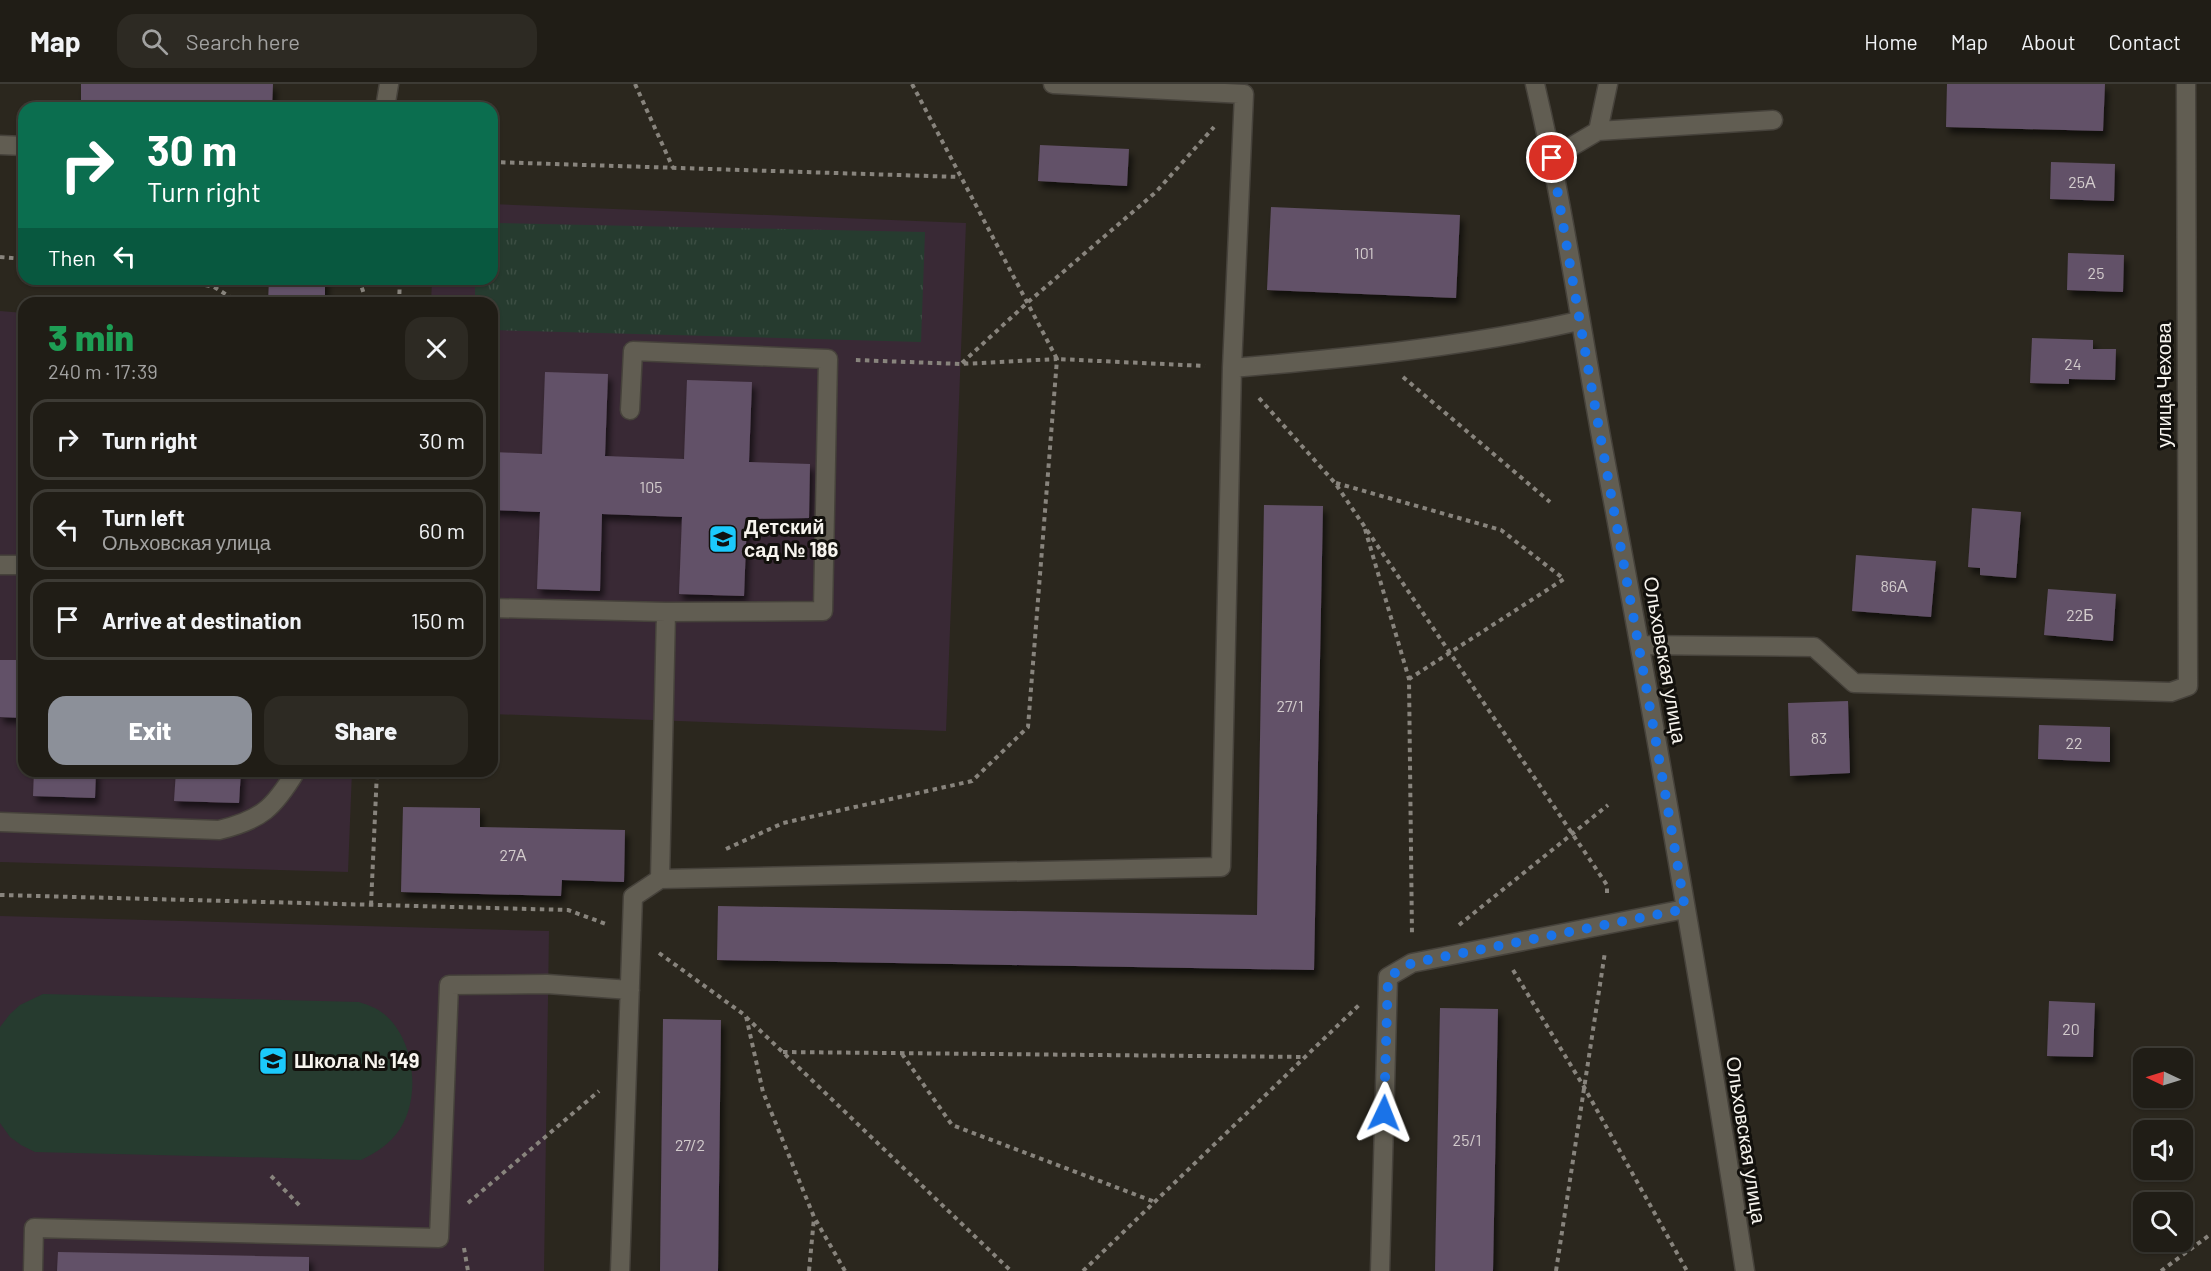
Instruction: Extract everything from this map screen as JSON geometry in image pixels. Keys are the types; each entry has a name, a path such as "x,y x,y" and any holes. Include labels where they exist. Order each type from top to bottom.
{"street":[{"path":"386,102 388,84"},
{"path":"621,1271 633,897 660,879 1221,867 1232,368 1244,94 1053,84"},
{"name":"Ольховская улица","path":"1535,84 1552,158 1579,321 1640,645 1745,1271"},
{"path":"1598,132 1608,84"},
{"name":"улица Чехова","path":"1640,645 1814,647 1854,683 2171,692 2188,686 2186,84"},
{"path":"1552,158 1598,132 1773,120"},
{"path":"0,145 18,146"},
{"path":"1232,368 1378,355 1522,334 1579,321"},
{"path":"498,608 666,612 823,611 828,359 633,351 630,410"},
{"path":"0,565 18,565"},
{"path":"660,879 666,612"},
{"path":"0,822 219,830 246,824 274,805 292,777"},
{"path":"1380,1271 1388,977 1412,963 1685,909"},
{"path":"33,1271 34,1228 439,1238 449,985 547,984 630,990"}],"path":[{"path":"635,84 673,168"},
{"path":"722,851 783,823 972,781 1028,727 1057,359 912,84"},
{"path":"961,364 1027,303 1156,192 1244,94"},
{"path":"498,162 961,177"},
{"path":"0,257 18,258"},
{"path":"209,285 231,297"},
{"path":"1378,355 1550,502"},
{"path":"828,359 961,364 1057,359 1232,368 1335,483 1607,885 1609,924 1556,1271"},
{"path":"1335,483 1501,530 1564,579 1409,679"},
{"path":"1364,525 1409,679 1412,963"},
{"path":"371,904 377,777"},
{"path":"1457,927 1608,805"},
{"path":"0,895 568,910 632,934 746,1016 1011,1271"},
{"path":"1498,946 1584,1088 1687,1271"},
{"path":"1083,1271 1388,977"},
{"path":"746,1016 763,1092 814,1217 846,1271"},
{"path":"783,1052 1305,1057"},
{"path":"901,1053 952,1125 1155,1202"},
{"path":"439,1238 457,1213 627,1068"},
{"path":"809,1271 814,1217"},
{"path":"2161,1271 2211,1234"}],"shaded area":[{"name":"Детский сад № 186","path":"498,204 966,223 946,731 498,714 498,297 431,297 432,285 498,285"},
{"path":"0,311 18,312 18,777 352,777 348,872 0,862"},
{"name":"Школа № 149","path":"0,916 549,931 544,1271 0,1271"}],"green space":[{"path":"498,223 925,232 921,342 498,330 498,297 475,297 475,285 498,285"},
{"path":"43,994 359,1002 384,1014 403,1038 412,1069 411,1101 407,1116 400,1129 387,1144 361,1160 35,1152 10,1137 0,1123 0,1027 20,1005"}],"building":[{"path":"81,84 273,84 272,102 81,102"},
{"path":"1947,84 2105,84 2103,131 1946,127"},
{"path":"1040,145 1129,149 1127,186 1038,181"},
{"path":"2051,162 2115,164 2114,201 2050,199"},
{"path":"1271,207 1460,215 1456,298 1267,290"},
{"path":"2068,253 2124,255 2123,292 2067,290"},
{"path":"269,285 325,285 325,297 268,297"},
{"path":"2032,338 2093,340 2093,349 2116,349 2115,380 2069,379 2069,384 2030,383"},
{"path":"545,372 608,374 605,456 684,459 687,380 752,382 749,462 810,464 809,518 747,519 744,596 679,594 682,517 602,514 600,591 537,589 540,512 498,510 498,452 542,454"},
{"path":"1264,505 1323,506 1314,970 717,960 718,906 1257,915"},
{"path":"1972,508 2021,512 2016,578 1980,575 1980,568 1968,567"},
{"path":"1856,555 1936,561 1931,617 1852,611"},
{"path":"2048,589 2116,594 2113,641 2044,635"},
{"path":"0,660 18,660 18,718 0,717"},
{"path":"1848,701 1850,773 1790,776 1788,703"},
{"path":"2039,725 2110,727 2110,762 2038,759"},
{"path":"34,777 96,777 95,798 33,796"},
{"path":"176,777 241,777 239,803 174,801"},
{"path":"403,807 480,808 480,827 625,830 624,882 562,880 561,896 401,892"},
{"path":"2049,1001 2095,1003 2093,1057 2047,1056"},
{"path":"1440,1008 1498,1009 1493,1271 1435,1271"},
{"path":"663,1019 721,1020 718,1271 660,1271"},
{"path":"58,1252 309,1257 309,1271 57,1271"}],"place":[{"name":"Детский сад № 186","path":"723,539"},
{"name":"Школа № 149","path":"273,1061"}],"route":[{"path":"1384,1113 1388,977 1412,963 1685,909 1640,645 1579,321 1552,158"}]}
